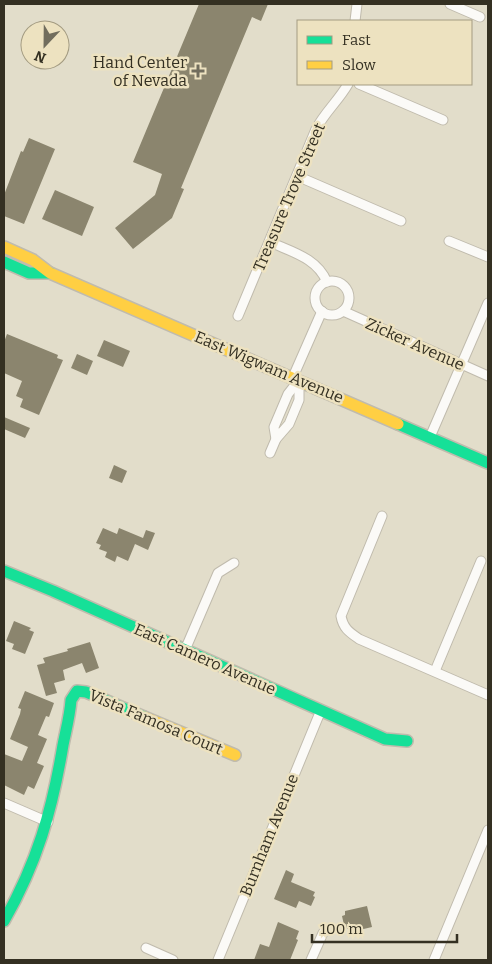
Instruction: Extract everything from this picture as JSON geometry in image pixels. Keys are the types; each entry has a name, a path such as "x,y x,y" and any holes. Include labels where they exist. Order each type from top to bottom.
{"street":[{"path":"355,20 357,4"},
{"path":"450,4 480,17"},
{"name":"Treasure Trove Street","path":"238,316 322,118 337,101 347,85"},
{"path":"361,85 443,120"},
{"path":"297,176 401,221"},
{"path":"449,241 488,257"},
{"path":"270,242 306,258 316,265 323,272 326,282"},
{"name":"East Wigwam Avenue","path":"4,247 33,260 50,273 488,463"},
{"name":"East Wigwam Avenue","path":"4,262 29,273 50,273"},
{"path":"326,282 342,284 348,292 348,303 343,311 333,315 322,311 317,304 316,294 326,282"},
{"path":"430,438 488,303"},
{"path":"270,452 276,439 289,424 299,400 296,379 322,311"},
{"name":"Zicker Avenue","path":"343,311 488,376"},
{"path":"382,516 341,616 343,625 359,639 488,695"},
{"path":"435,672 481,561"},
{"path":"185,650 218,573 234,563"},
{"name":"East Camero Avenue","path":"4,571 385,739 407,742"},
{"name":"Vista Famosa Court","path":"48,822 55,793 71,700 77,691 86,692 234,755"},
{"name":"Burnham Avenue","path":"218,960 321,710"},
{"path":"4,803 48,822 38,854 16,901 4,921"},
{"path":"434,960 488,830"},
{"path":"311,960 323,933"},
{"path":"146,948 173,960"}],"building":[{"path":"199,4 268,4 261,21 252,17 181,188 184,189 172,218 133,249 115,228 155,195 162,174 133,162"},
{"path":"29,138 55,149 24,224 4,216 4,195 21,151 23,152"},
{"path":"55,190 94,207 82,236 42,219"},
{"path":"7,334 58,355 57,358 63,360 39,415 20,407 23,399 16,396 22,381 4,373 4,342"},
{"path":"104,340 130,351 123,367 97,356"},
{"path":"77,354 93,361 87,375 71,368"},
{"path":"4,417 30,428 25,438 4,429"},
{"path":"114,465 127,471 122,483 109,478"},
{"path":"103,528 117,534 119,528 143,538 146,530 155,533 148,550 135,544 128,561 117,556 115,562 105,557 107,552 99,549 101,545 96,543"},
{"path":"14,621 31,628 29,630 34,632 25,654 12,649 14,644 6,641"},
{"path":"90,642 99,668 86,673 82,663 63,670 65,680 54,683 57,693 46,696 37,665 45,663 43,658"},
{"path":"25,691 54,703 49,717 46,716 38,735 47,739 37,763 44,766 34,789 28,786 24,795 4,785 4,754 22,761 28,747 10,739 20,714 21,709 18,708"},
{"path":"286,870 294,874 291,882 315,892 311,906 299,901 296,908 274,899"},
{"path":"367,906 372,927 351,932 350,928 347,929 346,924 344,925 342,916 345,915 345,911"},
{"path":"278,922 299,931 296,939 298,940 290,960 254,960 260,944 269,947"}],"traffic: fast":[{"path":"4,262 29,273 50,273"},
{"path":"398,424 488,463"},
{"path":"4,571 385,739 407,741"},
{"path":"4,921 26,878 42,836 54,792 71,700 77,691 86,692 144,717"}],"traffic: slow":[{"path":"4,247 33,260 50,273 398,424"},
{"path":"144,717 235,755"}],"place":[{"name":"Hand Center of Nevada","path":"198,71"}]}
